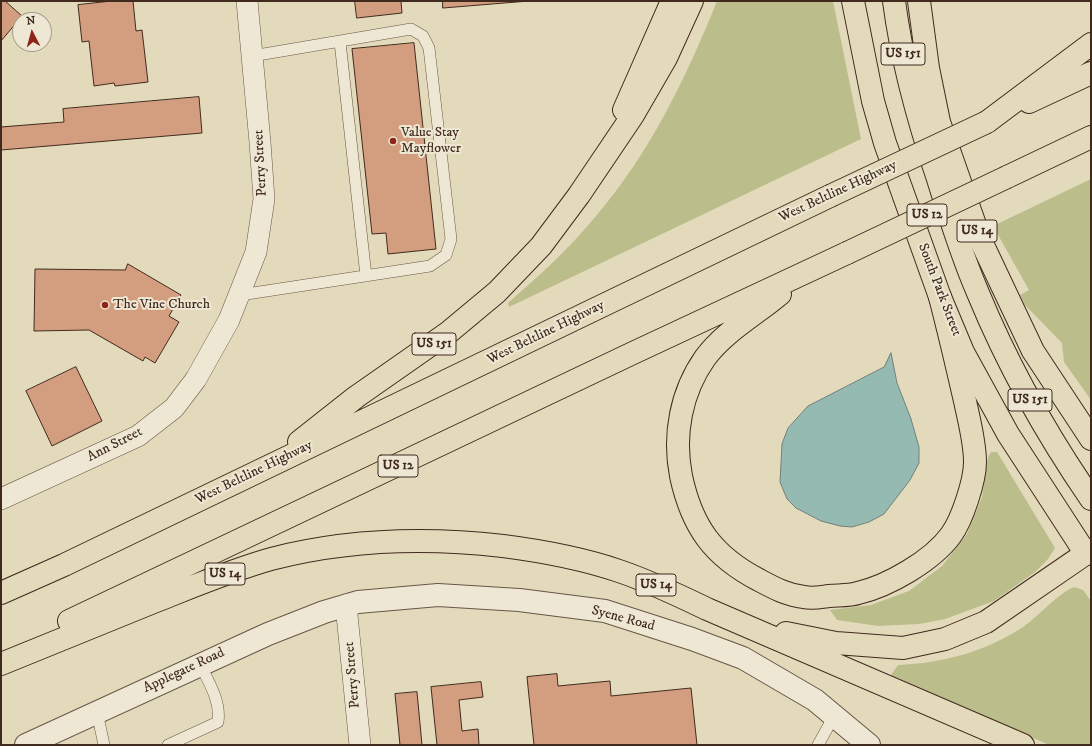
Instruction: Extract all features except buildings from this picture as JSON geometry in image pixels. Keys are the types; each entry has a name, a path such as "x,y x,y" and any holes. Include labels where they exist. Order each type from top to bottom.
{"main road":[{"path":"613,145 620,118 633,85 672,1"},
{"name":"US 151","path":"266,468 356,397 449,332 497,292 553,230 613,145 633,115 666,58 692,1"},
{"name":"South Park Street","path":"853,1 874,101 885,143 940,297 963,352 1008,434 1089,555"},
{"name":"US 151","path":"894,1 897,28 914,107 960,248 978,294 1013,371 1066,463 1091,499"},
{"name":"US 14","path":"919,1 928,68 939,122 980,239 1033,351 1091,439"},
{"path":"987,122 1091,44"},
{"name":"West Beltline Highway","path":"1,593 266,468 1091,72"},
{"name":"US 12","path":"1,653 165,577 1091,137"},
{"path":"795,278 778,296 718,344 706,357 697,371 684,400 679,432 678,460 684,488 698,526 712,547 737,569 782,592 807,598 857,594 881,585 916,567 951,535 966,503 975,462 971,428 940,297"},
{"name":"US 14","path":"1,664 246,566 324,547 376,541 462,542 528,549 584,560 620,571 663,588 742,624"},
{"path":"742,624 836,643 903,648 938,641 986,622 1089,555"},
{"path":"742,624 1023,745"}],"street":[{"name":"Perry Street","path":"230,320 256,252 264,199 246,1"},
{"name":"Ann Street","path":"1,499 138,436 174,408 196,380 230,320"},
{"name":"Syene Road","path":"346,605 358,602 438,595 519,600 605,611 692,639 743,658 815,700 869,745"},
{"name":"Perry Street","path":"346,605 360,745"},
{"name":"Applegate Road","path":"26,745 268,634 346,605"}],"lane":[{"path":"240,295 430,266 446,255 451,239 429,48 423,36 411,29 252,56"},
{"path":"340,42 366,276"},
{"path":"168,745 218,722 220,710 216,697 200,664"},
{"path":"97,712 104,745"},
{"path":"818,745 834,716"}],"green space":[{"path":"717,1 833,1 861,139 509,307 508,303 554,261 586,228 633,167 665,114 693,58"},
{"path":"1091,179 1091,400 1064,362 1062,343 1025,305 1020,295 1029,290 993,226"},
{"path":"991,452 997,452 1055,548 1048,559 1035,572 994,601 945,619 919,624 878,626 837,620 830,610 871,605 909,591 942,566 967,534 982,497 988,457"},
{"path":"1074,587 1083,590 1091,601 1091,745 1049,745 891,675 898,665 931,662 963,655 1009,636 1023,627 1061,595"}],"water":[{"path":"891,353 897,383 911,419 919,447 919,463 910,480 884,514 869,522 852,527 840,526 821,521 796,508 787,499 780,482 782,444 788,428 808,406 884,367"}],"place":[{"name":"Value Stay Mayflower","path":"393,141"},
{"name":"The Vine Church","path":"105,305"}]}
